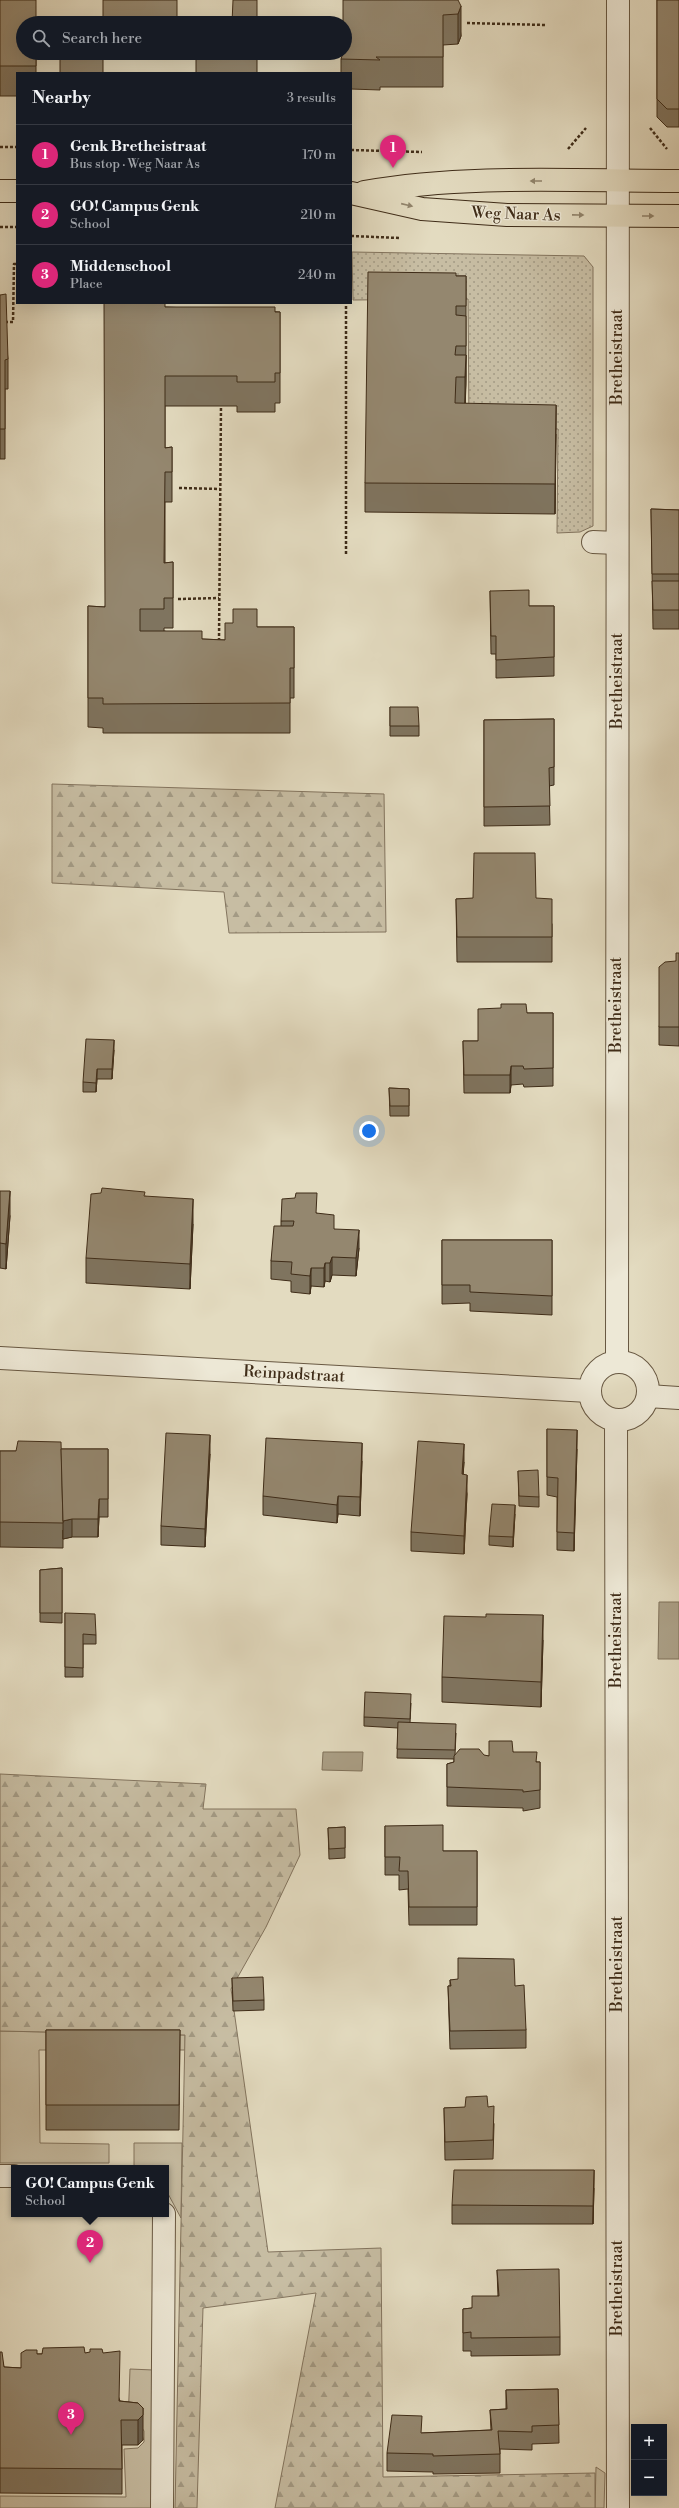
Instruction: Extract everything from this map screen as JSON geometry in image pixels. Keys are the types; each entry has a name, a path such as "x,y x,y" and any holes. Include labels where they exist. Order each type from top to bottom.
{"main road":[{"name":"Weg Naar As","path":"353,193 400,186 492,181 679,181"},
{"path":"0,191 16,191"},
{"name":"Weg Naar As","path":"353,193 422,209 507,215 679,216"}],"street":[{"name":"Bretheistraat","path":"617,1362 618,0"},
{"path":"593,542 617,543"},
{"name":"Reinpadstraat","path":"0,1358 588,1391"},
{"path":"617,1362 630,1365 641,1371 648,1383 646,1406 639,1414 630,1419 616,1420 599,1414 593,1406 588,1391 597,1370 617,1362"},
{"path":"648,1396 679,1398"},
{"name":"Bretheistraat","path":"616,1420 618,2508"},
{"path":"0,2176 11,2176"},
{"path":"162,2508 164,2217"}],"path":[{"path":"466,23 545,25"},
{"path":"565,151 589,125"},
{"path":"648,126 668,151"},
{"path":"0,147 16,147"},
{"path":"0,227 16,227"},
{"path":"0,322 13,322 14,264 16,264"},
{"path":"346,304 346,554"},
{"path":"219,648 221,406"},
{"path":"179,488 220,489"},
{"path":"178,598 219,598"}],"green space":[{"path":"352,252 584,256 593,267 593,526 580,532 557,533 558,429 469,428 468,299 353,300"},
{"path":"52,784 384,794 386,932 229,933 224,892 52,883"},
{"path":"0,1774 206,1784 203,1809 296,1809 300,1855 266,1927 231,1989 268,2252 381,2248 383,2477 595,2473 595,2508 275,2508 316,2293 203,2308 197,2508 175,2508 185,2035 0,2031"},
{"path":"0,2031 185,2035 185,2050 39,2050 40,2143 109,2144 109,2163 0,2163"},
{"path":"134,2143 182,2143 181,2218 169,2196 169,2165 134,2165"},
{"path":"130,2369 153,2370 152,2508 0,2508 0,2496 126,2497 124,2449 138,2448 144,2442 144,2431 141,2426 128,2423"},
{"path":"596,2467 605,2473 604,2508 595,2508"}],"shaded area":[{"path":"659,1602 679,1602 679,1659 658,1659"},
{"path":"323,1752 363,1752 362,1771 322,1770"}],"building":[{"path":"0,0 36,0 36,16 16,16 16,60 36,60 36,66 0,66"},
{"path":"103,0 177,0 177,16 103,16"},
{"path":"233,0 257,0 257,16 232,16"},
{"path":"343,0 458,0 461,6 458,14 443,15 443,57 376,57 380,60 352,59 352,16 343,16"},
{"path":"657,0 679,0 679,109 667,109 657,99"},
{"path":"60,60 103,60 103,72 60,72"},
{"path":"196,60 257,60 257,72 196,72"},
{"path":"368,272 456,273 456,276 466,276 466,306 456,306 456,315 466,316 466,346 456,346 455,355 466,355 465,377 456,377 455,403 556,405 555,484 365,483"},
{"path":"6,294 8,359 5,360 5,429 0,429 0,295"},
{"path":"104,304 165,304 165,307 275,307 275,312 280,312 280,373 275,373 275,382 237,382 237,376 165,376 165,448 172,447 172,472 165,472 164,563 173,562 173,598 164,598 164,609 140,609 140,631 202,631 202,639 225,640 225,623 233,623 233,609 257,609 257,627 294,627 294,668 290,668 290,703 103,704 103,698 88,698 88,606 105,607"},
{"path":"651,509 679,510 679,574 652,574"},
{"path":"652,581 679,581 679,610 653,610"},
{"path":"529,590 529,606 554,606 554,657 496,660 496,636 491,636 490,591"},
{"path":"390,707 418,707 419,726 390,726"},
{"path":"554,719 554,767 549,768 550,806 484,807 484,720"},
{"path":"474,853 535,853 536,898 552,899 552,937 457,937 456,899 473,898"},
{"path":"676,953 679,953 679,1027 659,1027 659,967 665,962 676,961"},
{"path":"501,1004 526,1004 527,1013 553,1013 553,1068 524,1069 523,1066 511,1066 510,1075 464,1075 463,1041 478,1041 478,1009 501,1008"},
{"path":"86,1039 114,1040 112,1069 97,1069 96,1083 83,1082"},
{"path":"389,1088 409,1089 409,1106 390,1106"},
{"path":"102,1188 145,1192 144,1196 193,1199 190,1264 86,1258 91,1194 101,1193"},
{"path":"0,1191 10,1191 6,1244 0,1243"},
{"path":"296,1193 317,1193 316,1213 334,1215 334,1229 359,1230 356,1258 332,1257 330,1263 325,1263 324,1268 311,1268 310,1276 291,1274 292,1262 271,1261 274,1226 293,1226 294,1221 281,1221 282,1199 295,1198"},
{"path":"442,1240 552,1240 552,1296 470,1292 470,1285 442,1285"},
{"path":"547,1429 577,1430 574,1533 557,1532 558,1478 547,1477"},
{"path":"166,1433 210,1435 205,1529 161,1526"},
{"path":"266,1438 362,1443 360,1497 338,1496 337,1505 263,1496"},
{"path":"18,1441 61,1442 63,1523 0,1522 0,1451 16,1451"},
{"path":"418,1441 464,1444 462,1474 467,1475 464,1536 411,1532"},
{"path":"61,1449 108,1449 108,1499 99,1499 98,1519 72,1519 63,1521"},
{"path":"538,1470 539,1497 519,1496 518,1471"},
{"path":"492,1504 515,1505 513,1537 489,1536"},
{"path":"62,1568 62,1613 40,1613 40,1570"},
{"path":"65,1613 95,1614 96,1635 83,1634 83,1668 65,1667"},
{"path":"486,1614 543,1615 541,1682 442,1677 444,1616 486,1617"},
{"path":"365,1692 411,1694 410,1719 364,1717"},
{"path":"398,1722 456,1724 455,1750 397,1749"},
{"path":"489,1741 512,1741 513,1752 537,1752 536,1762 540,1762 540,1790 523,1792 523,1790 447,1787 447,1764 454,1762 454,1756 460,1749 479,1749 484,1755 489,1756"},
{"path":"443,1825 443,1851 477,1851 477,1907 409,1907 408,1871 399,1871 400,1857 385,1857 385,1826"},
{"path":"345,1827 345,1848 329,1849 328,1828"},
{"path":"458,1958 514,1959 515,1986 524,1985 526,2030 450,2031 448,1986 451,1986 450,1980 458,1979"},
{"path":"263,1977 264,2000 233,2001 232,1978"},
{"path":"46,2030 180,2030 179,2105 46,2105"},
{"path":"487,2096 488,2107 494,2106 493,2140 445,2142 444,2108 465,2107 466,2097"},
{"path":"454,2170 594,2170 593,2206 452,2205"},
{"path":"559,2269 560,2337 471,2338 471,2332 463,2333 463,2309 472,2308 472,2296 499,2296 497,2270"},
{"path":"84,2347 85,2353 90,2352 90,2349 102,2349 103,2353 120,2351 119,2401 138,2403 143,2408 143,2415 138,2420 121,2420 122,2469 0,2468 0,2352 2,2352 4,2367 21,2368 21,2353 26,2350 37,2350 37,2354 42,2354 43,2348"},
{"path":"558,2389 559,2425 532,2426 532,2432 498,2431 500,2454 433,2456 433,2454 387,2453 392,2415 422,2416 421,2433 492,2430 490,2410 507,2409 506,2390"}],"place":[{"name":"Genk Bretheistraat","path":"393,168"},
{"name":"GO! Campus Genk","path":"90,2263"},
{"name":"Middenschool","path":"71,2435"}]}
